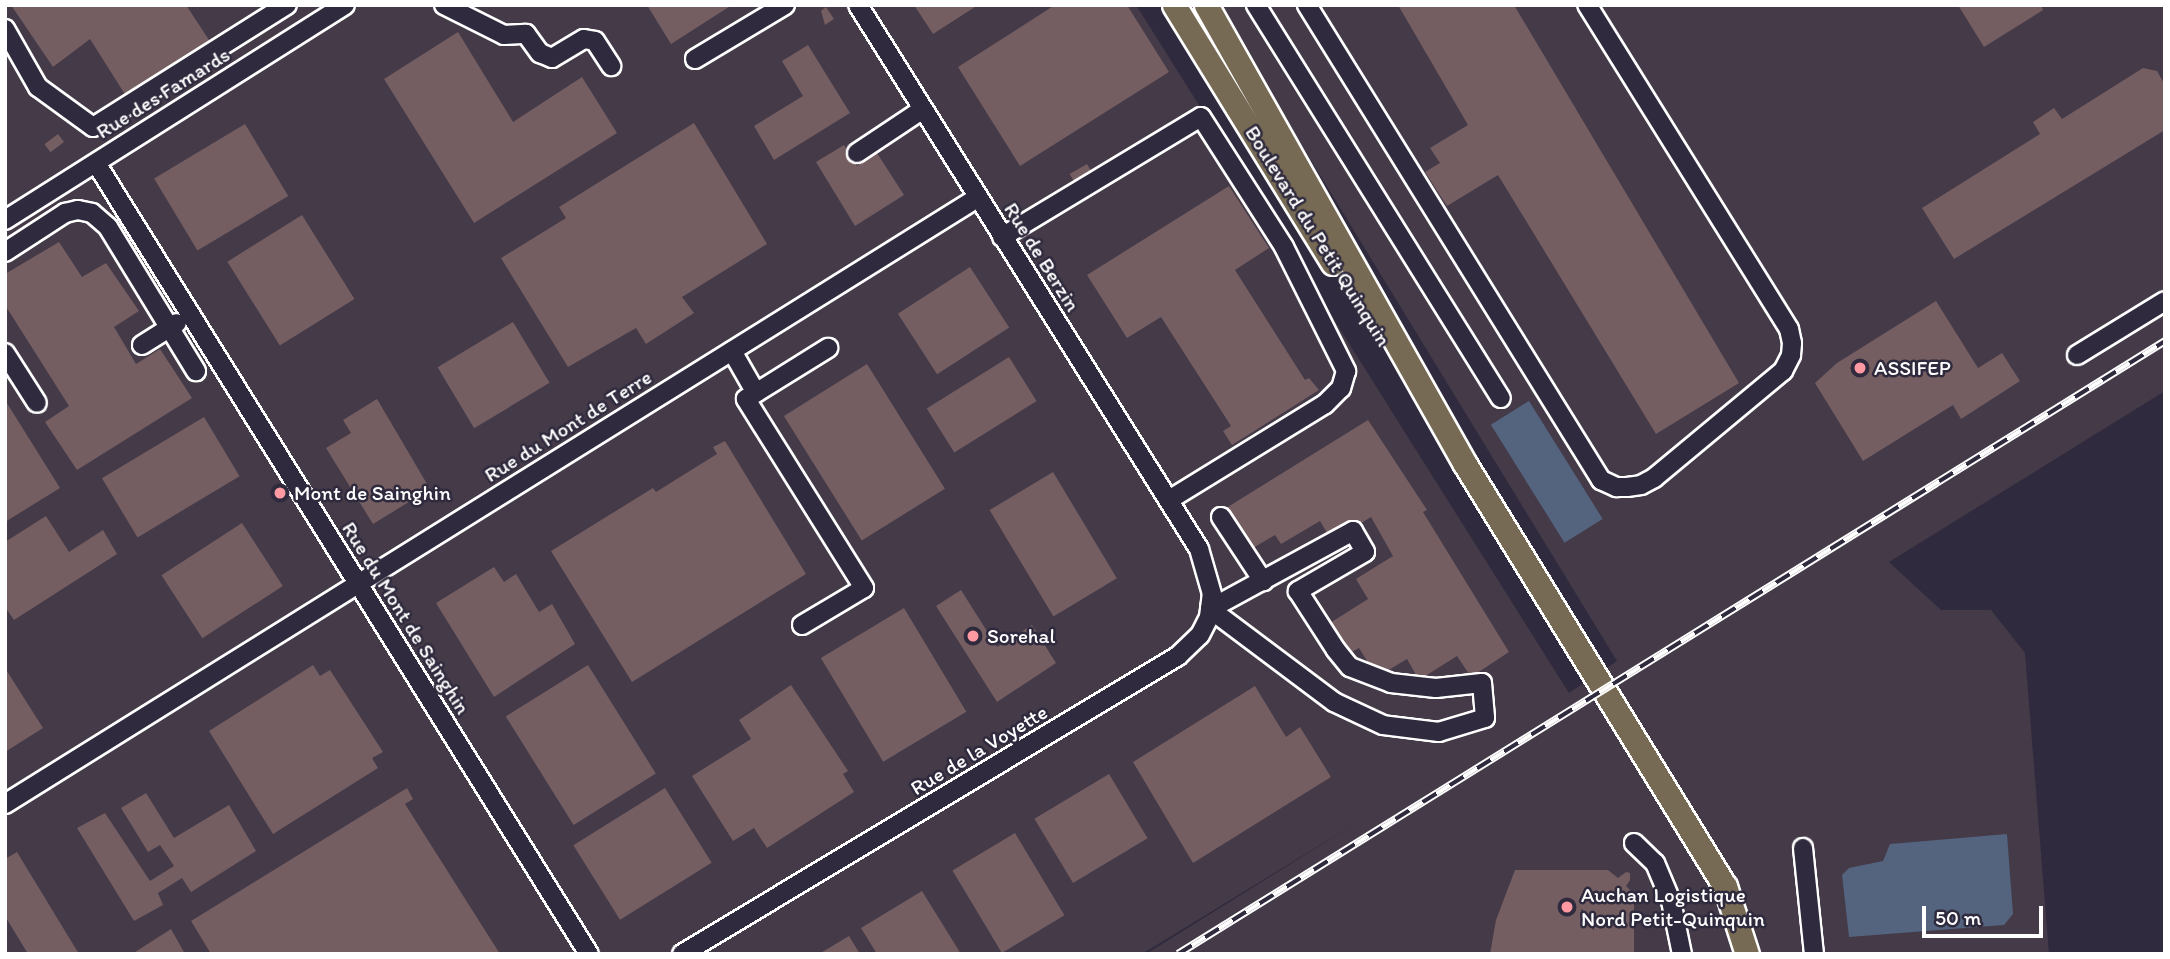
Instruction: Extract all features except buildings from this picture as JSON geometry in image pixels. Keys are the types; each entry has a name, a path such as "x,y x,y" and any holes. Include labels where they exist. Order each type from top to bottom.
{"main road":[{"name":"Boulevard du Petit Quinquin","path":"1174,5 1359,304 1465,464 1699,842 1734,907 1747,954"},
{"name":"Boulevard du Petit Quinquin","path":"1206,5 1465,464"},
{"name":"Boulevard du Petit Quinquin","path":"1699,842 1716,886 1735,954"}],"street":[{"path":"5,29 38,87 93,127 287,5"},
{"name":"Rue des Famards","path":"5,220 345,5"},
{"path":"444,5 504,35 526,34 540,53 552,58 584,39 595,41 611,65"},
{"path":"695,60 785,5"},
{"name":"Rue de Berzin","path":"858,5 1188,532"},
{"path":"1256,5 1502,398"},
{"path":"1307,5 1601,481 1616,487 1627,487 1642,485 1654,478 1783,372 1791,355 1792,343 1789,329 1587,5"},
{"path":"857,153 923,109"},
{"path":"1002,237 1201,117 1284,247 1346,371 1341,388 1325,404 1169,500"},
{"name":"Rue du Mont de Sainghin","path":"96,163 589,954"},
{"name":"Rue du Mont de Terre","path":"5,804 977,198"},
{"path":"5,252 65,213 78,210 92,213 108,227 196,371"},
{"path":"2077,355 2165,300"},
{"path":"142,345 190,315"},
{"path":"802,625 864,588 747,399 828,348"},
{"path":"732,351 756,393"},
{"path":"5,353 37,403"},
{"path":"1222,517 1263,580"},
{"path":"1353,531 1364,552 1298,591 1336,650 1350,667 1391,682 1436,688 1482,683 1485,719 1439,732 1383,725 1334,702 1210,609 1353,531"},
{"name":"Rue de la Voyette","path":"682,954 1178,656 1200,635 1210,609 1212,594 1208,572 1188,532"},
{"path":"1634,843 1655,863 1671,901 1682,954"},
{"path":"1803,848 1814,954"}],"shaded area":[{"path":"5,5 1136,5 1569,693 1617,661 1216,5 2165,5 2165,391 1889,562 1941,610 1991,610 2025,653 2049,954 1146,954 1356,823 1142,954 5,954"}],"water":[{"path":"1529,401 1603,519 1564,543 1491,425"},
{"path":"2007,834 2013,914 2004,925 1849,937 1842,875 1849,868 1883,861 1890,844"}],"railway":[{"path":"1178,954 2165,341"}],"place":[{"name":"ASSIFEP","path":"1860,368"},
{"name":"Mont de Sainghin","path":"280,493"},
{"name":"Sorehal","path":"973,636"},
{"name":"Auchan Logistique Nord Petit-Quinquin","path":"1567,907"}]}
